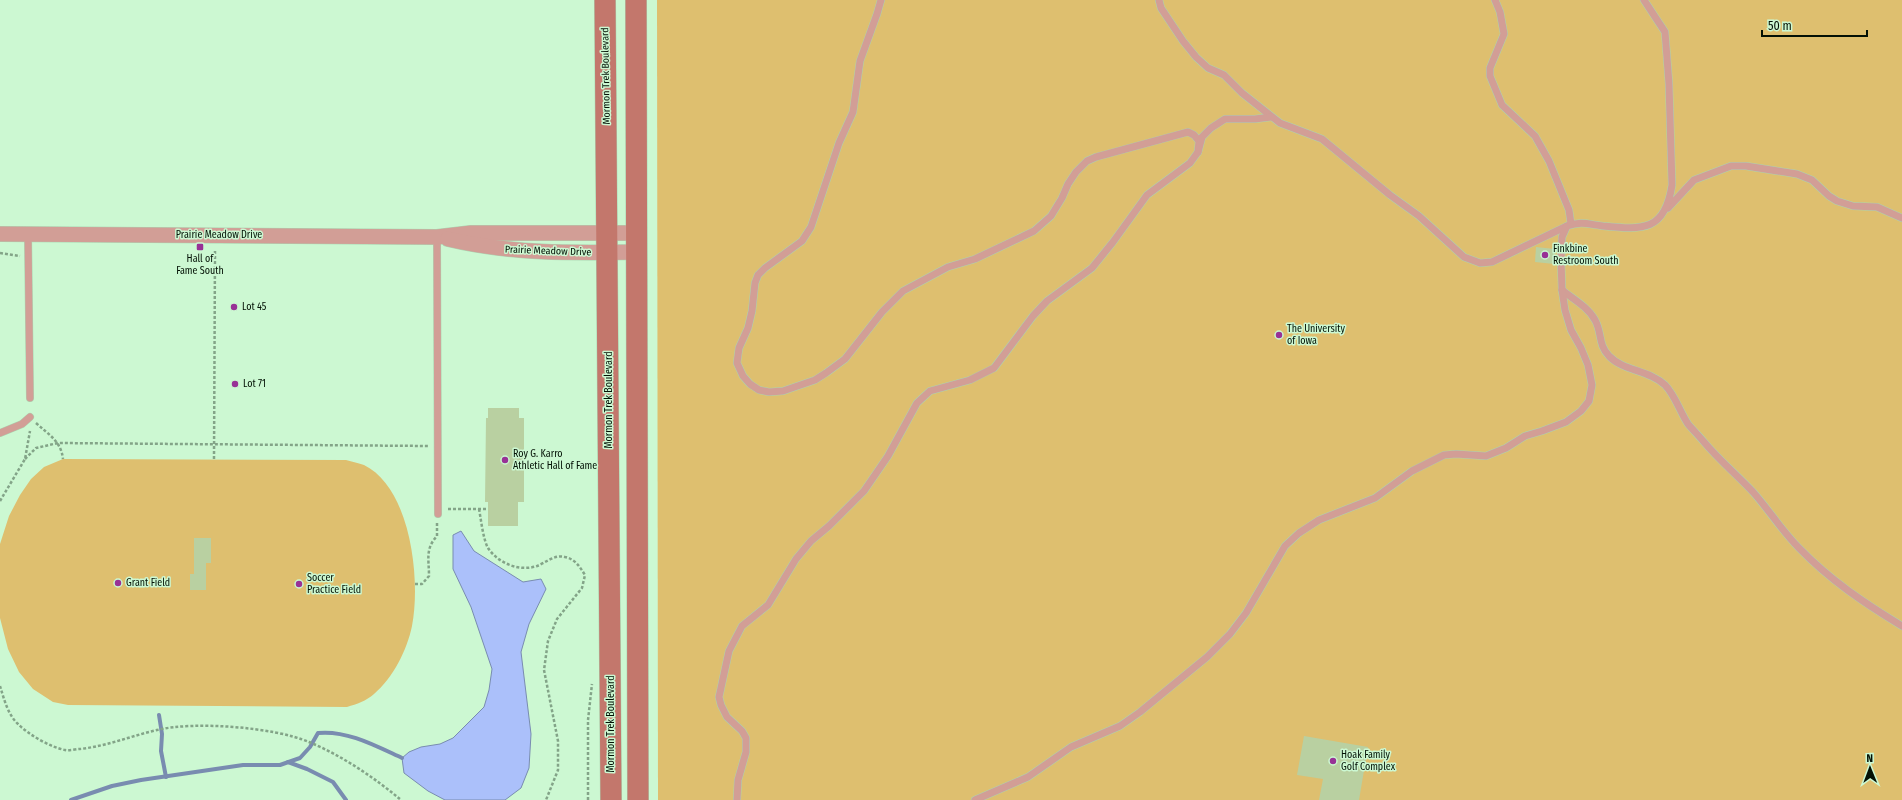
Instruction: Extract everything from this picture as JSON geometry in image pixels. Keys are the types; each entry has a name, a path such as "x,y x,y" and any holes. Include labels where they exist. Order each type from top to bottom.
{"main road":[{"name":"Mormon Trek Boulevard","path":"605,0 611,800"},
{"path":"636,0 638,800"}],"street":[{"name":"Prairie Meadow Drive","path":"0,234 215,234 437,237 471,233 608,243"},
{"name":"Prairie Meadow Drive","path":"437,237 478,246 537,253 608,243 636,242"}],"lane":[{"path":"881,0 860,61 853,112 839,143 811,227 802,241 765,268 758,275 755,283 752,311 748,328 739,348 737,363 743,376 750,384 759,390 769,392 783,391 815,380 846,358 882,312 903,291 948,267 975,259 1034,231 1050,216 1062,198 1068,184 1087,161 1096,156 1188,132 1200,141 1198,152"},
{"path":"1159,0 1161,8 1196,58 1208,68 1224,75 1242,93 1280,123 1322,140 1390,195 1419,216 1451,247 1472,261 1480,264 1492,262 1578,222 1603,226 1643,227 1654,224 1694,180 1718,169 1730,166 1742,166 1798,174 1812,180 1829,196 1837,201 1853,206 1877,207 1902,218"},
{"path":"975,800 1028,777 1071,747 1120,726 1140,712 1207,657 1230,634 1246,612 1285,546 1299,533 1319,520 1375,498 1412,471 1444,455 1456,454 1486,456 1506,448 1525,436 1542,432 1566,422 1581,411 1589,401 1592,386 1588,365 1572,330 1565,310 1562,290 1562,236 1569,225 1569,210 1549,161 1535,136 1502,104 1490,76 1492,61 1504,34 1496,0"},
{"path":"1644,0 1665,32 1668,58 1672,170 1670,199 1664,212"},
{"path":"737,800 738,780 746,752 746,738 727,717 720,705 719,697 729,652 742,626 768,604 796,559 811,541 829,526 864,491 888,456 917,403 930,391 970,380 994,368 1047,301 1092,268 1147,195 1190,163 1198,152 1202,137 1211,128 1225,119 1255,119 1271,117"},
{"path":"28,234 30,398"},
{"path":"437,237 438,512"},
{"path":"1562,290 1591,313 1601,334 1600,340 1602,348 1610,357 1624,365 1652,377 1665,385 1688,423 1705,444 1769,510 1798,547 1836,583 1872,609 1902,626"},
{"path":"0,433 22,424 30,417"}],"path":[{"path":"214,459 215,234"},
{"path":"0,252 28,258"},
{"path":"30,417 58,443 62,449 63,459"},
{"path":"25,459 28,445 30,417"},
{"path":"0,501 25,459 36,448 58,443 438,446"},
{"path":"479,509 488,547 500,561 512,567 535,567 554,558 564,556 576,562 585,575 582,588 557,619 548,641 544,670 558,742 558,770 546,800"},
{"path":"415,584 422,584 429,576 428,549 437,536 438,512 488,509"},
{"path":"0,686 7,707 17,724 43,742 66,750 99,747 164,728 234,727 284,735 309,742 351,764 388,788 401,800"}],"shaded area":[{"name":"The University of Iowa","path":"657,0 1902,0 1902,800 658,800"},
{"path":"63,459 346,460 364,465 380,477 393,493 402,514 409,537 413,561 415,585 412,626 403,654 393,672 381,687 371,696 361,702 347,707 68,705 53,702 33,689 19,672 8,649 0,618 0,544 9,516 20,495 31,479 44,467"}],"water":[{"path":"461,531 474,551 523,582 541,579 546,589 529,624 521,652 531,734 529,768 521,788 505,800 445,800 428,791 404,773 402,758 409,752 421,747 440,744 453,738 484,707 489,690 492,669 471,607 453,569 453,535"}],"building":[{"name":"Finkbine Restroom South","path":"1536,247 1555,249 1554,264 1535,262"},
{"name":"Roy G. Karro Athletic Hall of Fame","path":"488,408 519,408 519,418 524,418 524,502 518,502 518,526 488,526 488,502 485,502 486,418 488,418"},
{"path":"194,538 211,538 211,563 206,563 206,590 190,590 190,574 194,574"},
{"name":"Hoak Family Golf Complex","path":"1304,736 1368,747 1359,800 1319,800 1323,779 1297,775"}],"waterway":[{"path":"159,715 162,734 161,751 166,777"},
{"path":"71,800 112,786 141,780 243,765 280,765 300,758 310,747 318,733 350,736 372,744 402,758"},
{"path":"288,762 307,769 333,782 346,800"}],"place":[{"name":"Hall of Fame South","path":"200,247"},
{"name":"Finkbine Restroom South","path":"1545,255"},
{"name":"Lot 45","path":"234,307"},
{"name":"The University of Iowa","path":"1279,335"},
{"name":"Lot 71","path":"235,384"},
{"name":"Roy G. Karro Athletic Hall of Fame","path":"505,460"},
{"name":"Grant Field","path":"118,583"},
{"name":"Soccer Practice Field","path":"299,584"},
{"name":"Hoak Family Golf Complex","path":"1333,761"}]}
